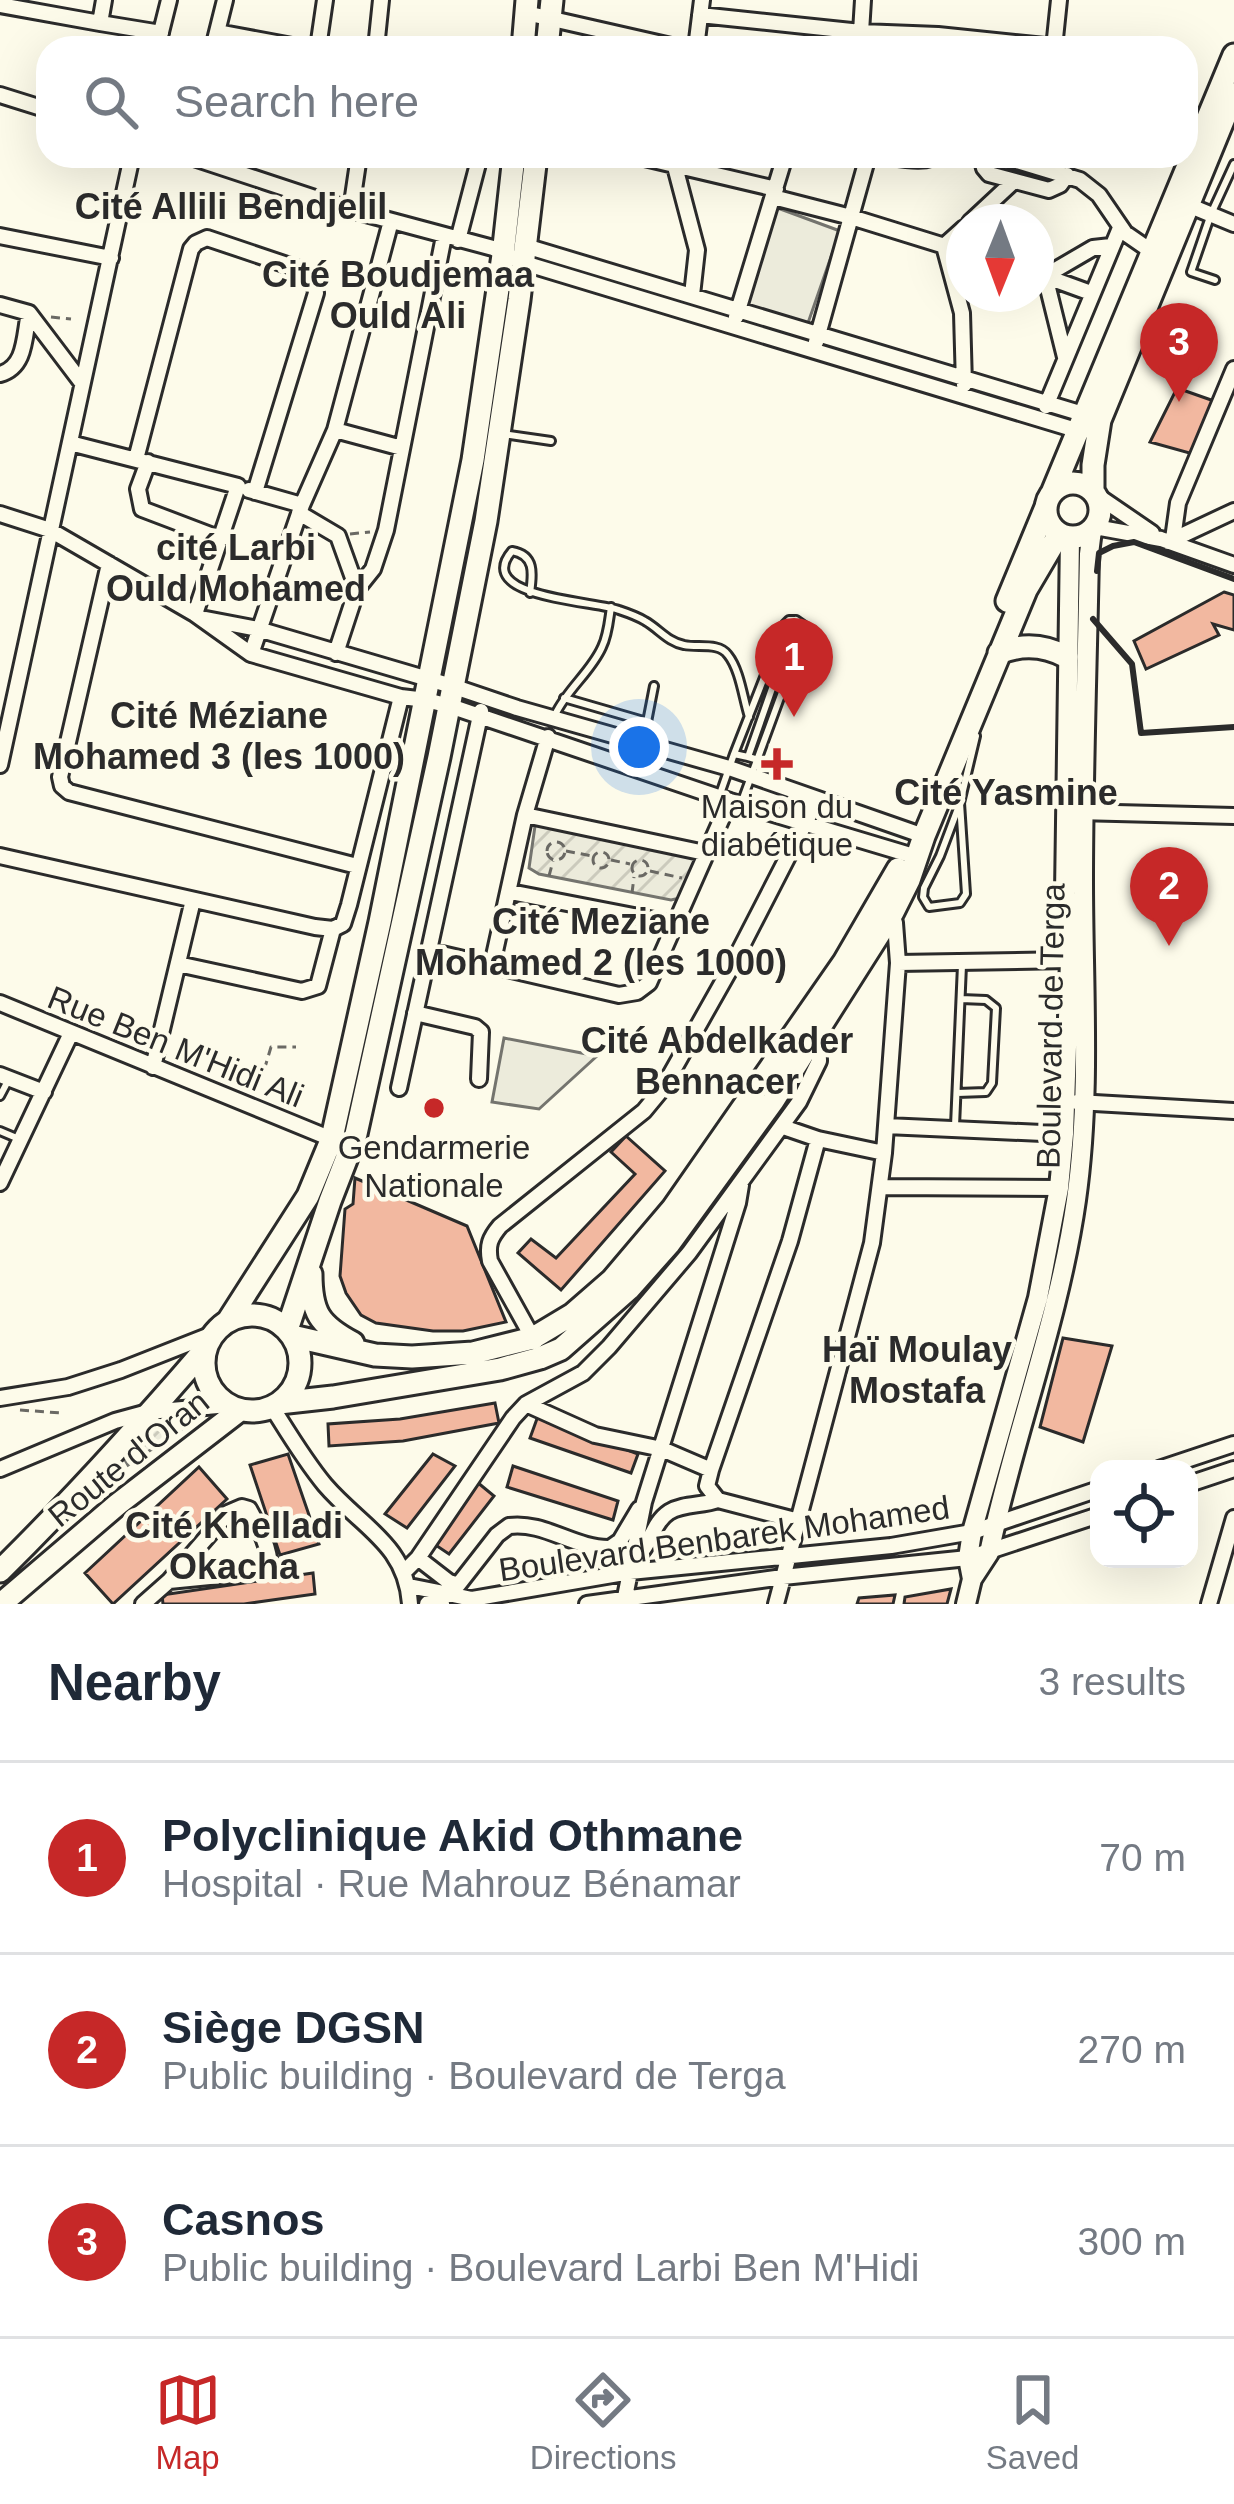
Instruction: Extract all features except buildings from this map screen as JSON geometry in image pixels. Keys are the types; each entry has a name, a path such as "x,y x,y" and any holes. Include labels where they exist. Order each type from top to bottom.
{"main road":[{"path":"1198,140 1234,55"},
{"path":"922,848 1048,500 1188,205 1234,94"},
{"path":"289,1333 329,1201 380,922 486,521 499,434 513,168"},
{"path":"439,693 510,251 533,168"},
{"path":"289,1333 375,1355 561,1349 629,1289 669,1244 773,1101 886,908 895,878 922,848 1026,590 1100,514 1086,421 1186,168"},
{"path":"1079,532 1048,523 1048,500 1067,483 1085,485 1094,492"},
{"name":"Boulevard de Terga","path":"966,1604 972,1579 989,1553 1057,1294 1075,1204 1075,812 1067,657 1079,532"},
{"name":"Boulevard de Terga","path":"972,1579 968,1558 972,1532 1037,1298 1059,1187 1064,1134 1076,1102 1065,894 1075,812 1089,554 1079,532"},
{"path":"999,653 1039,646 1067,657"},
{"path":"276,1405 296,1384 300,1359 289,1333 277,1322 252,1315 216,1334 203,1362 212,1390 235,1407 260,1411 500,1369 537,1348 612,1280 673,1208 886,908"},
{"name":"Route d'Oran","path":"0,1571 118,1450 216,1334 341,1144"},
{"path":"311,1263 312,1300 320,1320 375,1355"},
{"name":"Route d'Oran","path":"1,1604 235,1407"}],"street":[{"path":"100,23 104,0"},
{"path":"160,36 169,0"},
{"path":"216,36 225,0"},
{"path":"320,36 325,0"},
{"path":"377,36 381,0"},
{"path":"861,32 863,0"},
{"path":"1055,36 1059,0"},
{"path":"0,4 145,36"},
{"path":"701,8 861,32 947,36"},
{"path":"524,29 551,9 624,36"},
{"path":"0,95 36,106"},
{"path":"0,765 130,168"},
{"path":"223,168 350,211 510,251 558,255 739,308 1048,402 1086,421"},
{"path":"350,211 357,168"},
{"path":"336,652 386,530 451,238 476,168"},
{"path":"676,168 697,250 692,295"},
{"path":"696,168 944,246 962,314 965,377 960,395"},
{"path":"733,328 781,168"},
{"path":"813,352 865,168"},
{"path":"984,168 989,174 1049,190 1067,175"},
{"path":"1054,168 1099,195 1120,228 1151,251"},
{"path":"989,204 1014,181"},
{"path":"1188,205 1234,224"},
{"path":"251,654 300,510 335,430 391,221"},
{"path":"1041,420 1120,228"},
{"path":"0,236 111,258"},
{"path":"221,539 142,508 138,489 191,249 207,238 299,269 314,283 316,293 255,492"},
{"path":"1054,268 1093,248 1111,246"},
{"path":"510,251 554,272 1041,420 1086,421"},
{"path":"554,272 558,255"},
{"path":"1054,280 1091,293"},
{"path":"0,305 29,313 82,383"},
{"path":"1052,312 1065,358"},
{"path":"0,374 20,362 29,313"},
{"path":"939,389 945,371 961,356"},
{"path":"1167,540 1234,368"},
{"path":"335,430 402,448"},
{"path":"70,442 238,486 300,510 338,536 358,589"},
{"path":"198,616 238,486"},
{"path":"1094,492 1167,540 1234,565"},
{"path":"1079,532 1167,540 1234,512"},
{"path":"0,514 50,530 198,616 251,654 401,697 439,693 486,698 640,744 731,761 750,775 922,848"},
{"path":"109,564 60,777 62,786 69,792 357,866"},
{"path":"198,616 336,652 439,693 479,717 729,803 922,848"},
{"path":"0,856 333,929 343,924 401,697"},
{"path":"399,1088 486,698"},
{"path":"492,964 525,815 554,718"},
{"path":"537,1348 490,1261 490,1238 644,1112 663,1088 817,800"},
{"path":"429,952 619,995 638,992 650,983 729,803"},
{"path":"1075,812 1234,816"},
{"path":"525,815 705,853"},
{"path":"510,892 675,924"},
{"path":"153,1066 193,900"},
{"path":"776,1604 872,1243 881,1187 898,963 886,908"},
{"path":"178,964 311,991 318,986 333,929"},
{"path":"898,963 1070,960"},
{"name":"Rue Ben M'Hidi Ali","path":"0,1003 341,1144"},
{"path":"415,1013 481,1032 479,1079"},
{"path":"406,1579 513,1418 526,1404 583,1372 610,1347 689,1253 783,1127 814,1075 819,1061 818,1030"},
{"path":"0,1183 71,1033"},
{"path":"5,1077 44,1092"},
{"path":"1076,1102 1234,1111"},
{"path":"886,1126 1064,1134"},
{"path":"783,1127 884,1153"},
{"path":"799,1521 718,1500 707,1486 790,1241 818,1139"},
{"path":"624,1601 646,1497 738,1203 741,1180"},
{"path":"881,1187 1059,1187"},
{"path":"0,1398 68,1387 216,1334"},
{"path":"526,1404 595,1435 662,1449 711,1470"},
{"path":"276,1405 322,1482 393,1553 406,1579 410,1604"},
{"path":"0,1469 101,1425 148,1412 235,1407"},
{"path":"1186,1460 1234,1444"},
{"path":"1198,1481 1234,1468"},
{"name":"Boulevard Benbarek Mohamed","path":"406,1579 440,1598 472,1599 632,1566 891,1546 972,1532 1090,1492"},
{"path":"418,1558 458,1585 509,1526 533,1527 610,1548 646,1497"},
{"path":"632,1566 672,1510 718,1500"},
{"path":"143,1604 228,1513 249,1509 271,1563 269,1571 169,1581"},
{"path":"1209,1604 1234,1517"},
{"name":"Boulevard Benbarek Mohamed","path":"587,1604 968,1558 1090,1518"},
{"path":"427,1604 440,1598"}],"lane":[{"path":"1215,280 1191,272 1234,164"},
{"path":"499,434 551,441"},
{"path":"530,592 532,564 512,551 503,573 530,592 611,607 683,645 720,648 726,652 749,717"},
{"path":"554,718 563,698 599,654 611,607"},
{"path":"796,620 806,627 752,758 750,775 729,803 731,761 785,624 796,620"},
{"path":"960,803 922,848 922,897 929,907 960,902 966,894 960,803 990,677"},
{"path":"630,767 654,686"},
{"path":"563,698 647,722"},
{"path":"731,761 752,758"},
{"path":"955,1130 962,964"},
{"path":"957,1093 986,1092 992,1083 996,1008 986,1000 961,999"},
{"path":"0,1096 5,1077"},
{"path":"0,1131 22,1140"}],"path":[{"path":"549,876 552,844 593,856 603,851 610,860 632,865 644,861 648,871"},
{"path":"553,860 561,859 565,851"},
{"path":"593,856 594,864 601,868 610,860"},
{"path":"632,865 632,892"},
{"path":"634,875 642,877 648,871"},
{"path":"648,871 687,879"},
{"path":"260,1084 271,1047 296,1047"},
{"path":"20,1410 62,1413"}],"shaded area":[{"path":"775,207 840,231 808,323 745,305"},
{"path":"542,821 691,852 695,860 680,898 539,874 529,868 535,826"},
{"path":"504,1038 597,1056 539,1109 492,1102"},
{"path":"155,1419 197,1419 128,1465 121,1453"}],"wall":[{"path":"1097,571 1099,553 1134,542 1234,579"},
{"path":"1093,619 1132,664 1141,733 1234,727"}],"place":[{"name":"Casnos","path":"1179,402"},
{"name":"Polyclinique Akid Othmane","path":"794,717"},
{"name":"Maison du diabétique","path":"777,764"},
{"name":"Siège DGSN","path":"1169,946"},
{"name":"Gendarmerie Nationale","path":"434,1108"}],"district":[{"name":"Cité Allili Bendjelil","path":"231,206"},
{"name":"Cité Boudjemaa Ould Ali","path":"398,294"},
{"name":"cité Larbi Ould Mohamed","path":"236,568"},
{"name":"Cité Méziane Mohamed 3 (les 1000)","path":"219,736"},
{"name":"Cité Yasmine","path":"1006,792"},
{"name":"Cité Meziane Mohamed 2 (les 1000)","path":"601,942"},
{"name":"Cité Abdelkader Bennacer","path":"717,1060"},
{"name":"Haï Moulay Mostafa","path":"917,1370"},
{"name":"Cité Khelladi Okacha","path":"234,1546"}]}
